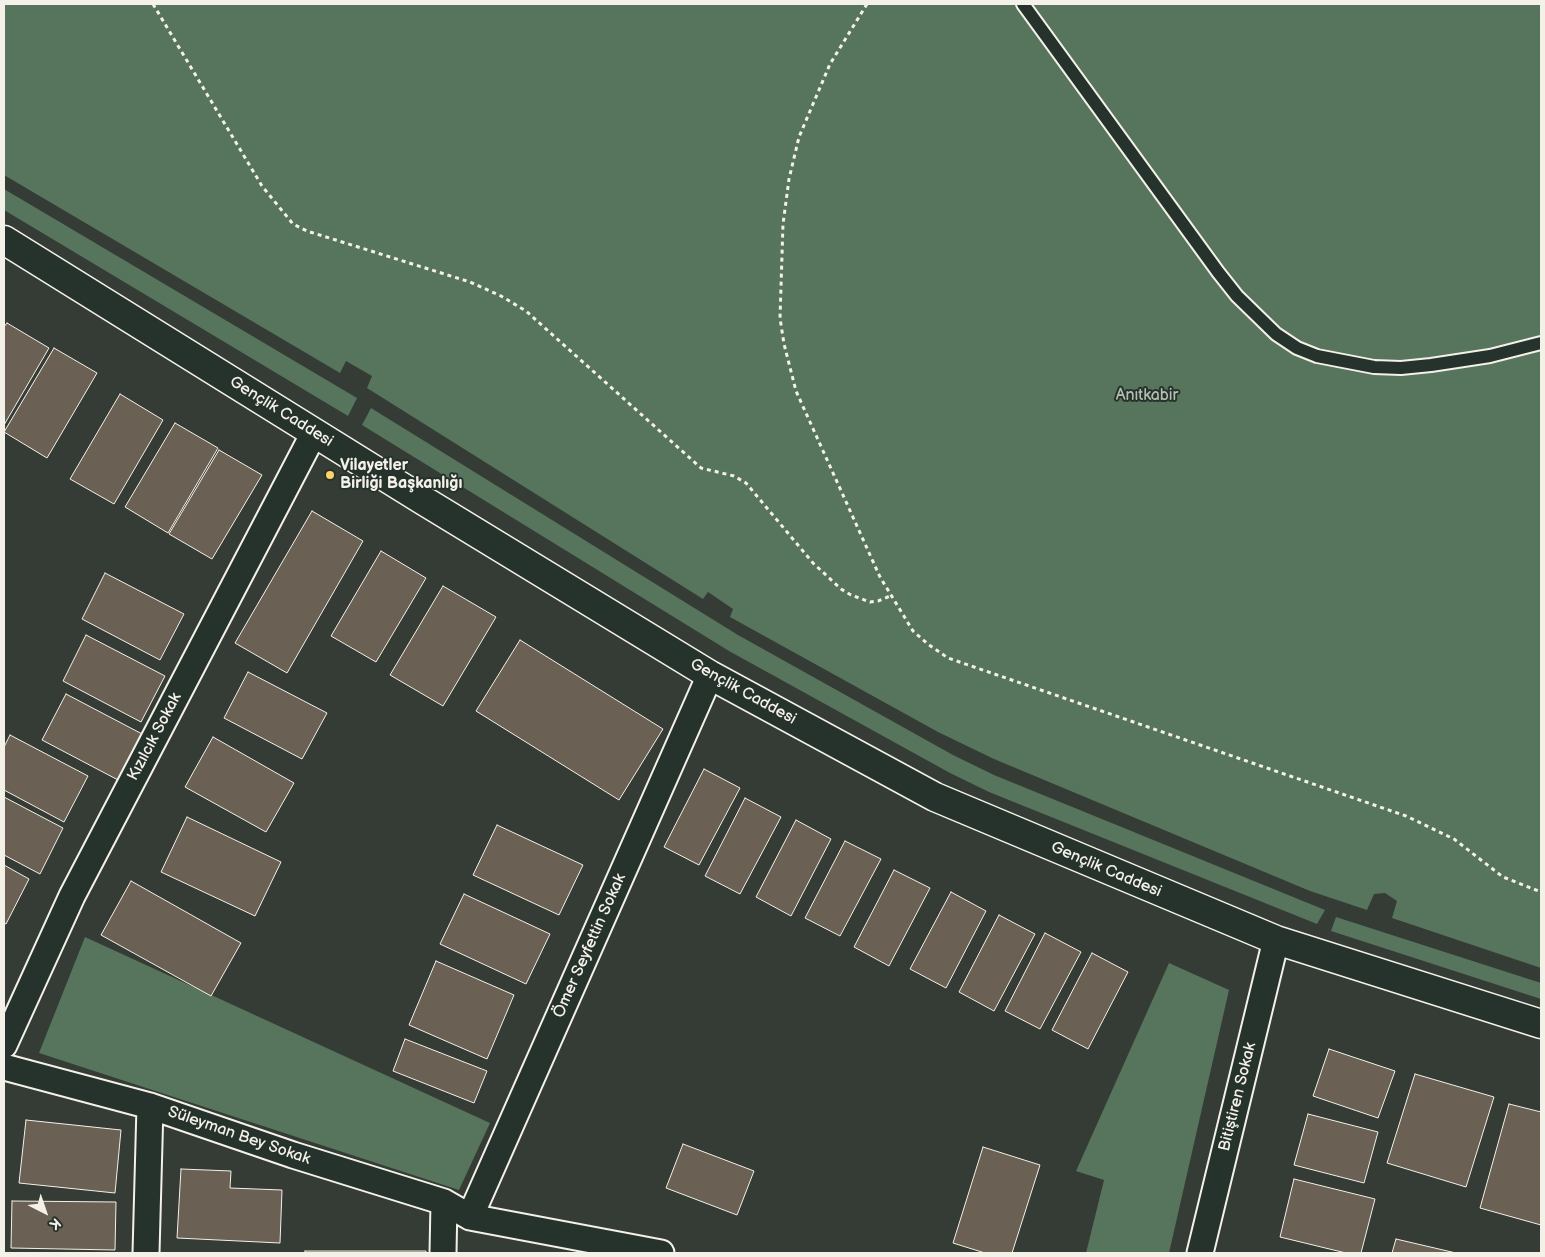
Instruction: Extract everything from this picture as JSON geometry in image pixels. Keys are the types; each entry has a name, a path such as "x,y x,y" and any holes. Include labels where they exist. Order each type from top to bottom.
{"main road":[{"name":"Gençlik Caddesi","path":"4,240 314,433 710,675 934,797 1276,940 1541,1024"}],"street":[{"name":"Kızılcık Sokak","path":"4,1045 72,896 314,433"},
{"name":"Ömer Seyfettin Sokak","path":"470,1217 710,675"},
{"name":"Bitiştiren Sokak","path":"1200,1253 1276,940"},
{"name":"Süleyman Bey Sokak","path":"4,1067 150,1106 293,1155 444,1202 470,1217 633,1250 661,1253"},
{"path":"146,1253 150,1106"},
{"path":"443,1253 444,1202"}],"lane":[{"path":"1023,4 1218,272 1254,314 1283,339 1297,348 1317,356 1374,367 1401,368 1490,356 1541,343"}],"path":[{"path":"152,4 262,186 293,224 307,232 470,282 526,310 701,468 734,476 746,483 813,563 841,589 870,602 890,596"},
{"path":"867,4 830,64 799,137 788,179 783,224 780,318 784,344 796,390 890,596 912,631 948,658 1406,816 1454,839 1503,877 1541,892"}],"green space":[{"name":"Anıtkabir","path":"4,4 1541,4 1541,968 1392,918 1397,901 1385,893 1374,894 1367,910 1310,891 994,759 938,732 730,617 733,609 708,592 703,599 367,388 372,376 346,361 340,373 4,175"},
{"path":"4,189 357,398 348,416 4,210"},
{"path":"371,408 738,635 953,755 994,775 1325,910 1317,924 989,792 950,773 729,651 362,425"},
{"path":"1336,917 1541,983 1541,999 1331,931"},
{"path":"85,937 490,1123 459,1190 39,1053"},
{"path":"1169,963 1229,990 1169,1253 1086,1253 1104,1180 1076,1171"}],"building":[{"path":"7,323 49,348 4,425 4,327"},
{"path":"54,348 97,373 47,458 4,432"},
{"path":"120,394 163,420 114,504 70,479"},
{"path":"175,423 218,448 168,533 125,507"},
{"path":"219,450 262,475 212,559 169,534"},
{"path":"312,511 363,541 287,673 235,643"},
{"path":"381,551 426,578 376,662 331,636"},
{"path":"105,573 184,614 160,660 82,619"},
{"path":"443,586 496,617 443,706 390,675"},
{"path":"86,635 165,676 141,722 63,681"},
{"path":"520,640 663,729 619,800 476,711"},
{"path":"248,672 327,713 302,759 224,718"},
{"path":"66,694 144,735 120,781 42,740"},
{"path":"10,735 88,776 64,822 4,790 4,747"},
{"path":"213,737 294,783 266,832 185,787"},
{"path":"704,769 740,788 699,865 664,847"},
{"path":"4,797 63,828 40,874 4,855"},
{"path":"745,798 781,817 740,894 705,876"},
{"path":"187,817 281,862 255,916 161,872"},
{"path":"796,820 831,839 791,916 756,897"},
{"path":"497,825 583,865 559,915 473,875"},
{"path":"845,841 881,859 840,936 805,918"},
{"path":"4,865 29,879 6,924 4,923"},
{"path":"894,870 930,888 889,966 854,947"},
{"path":"131,881 241,943 211,996 101,935"},
{"path":"951,892 986,911 946,988 910,969"},
{"path":"464,894 550,934 526,984 440,944"},
{"path":"999,915 1035,934 994,1011 959,992"},
{"path":"1045,933 1081,952 1040,1029 1005,1011"},
{"path":"1092,953 1128,972 1088,1049 1052,1030"},
{"path":"436,961 514,995 487,1059 409,1025"},
{"path":"405,1039 487,1071 474,1103 393,1071"},
{"path":"1329,1049 1395,1071 1378,1118 1313,1096"},
{"path":"1415,1074 1494,1097 1466,1187 1387,1163"},
{"path":"1509,1104 1541,1112 1541,1225 1480,1208"},
{"path":"1308,1114 1378,1132 1364,1183 1294,1165"},
{"path":"26,1120 121,1130 115,1193 19,1183"},
{"path":"683,1144 754,1171 737,1215 666,1188"},
{"path":"983,1147 1040,1165 1012,1253 985,1253 953,1243"},
{"path":"181,1169 231,1171 230,1188 282,1190 280,1243 177,1238"},
{"path":"1294,1179 1375,1199 1361,1253 1346,1253 1280,1237"},
{"path":"12,1201 116,1202 115,1250 11,1248"},
{"path":"1396,1239 1456,1253 1392,1253"},
{"path":"305,1251 426,1251 426,1253 305,1253"}],"place":[{"name":"Vilayetler Birliği Başkanlığı","path":"330,475"}]}
